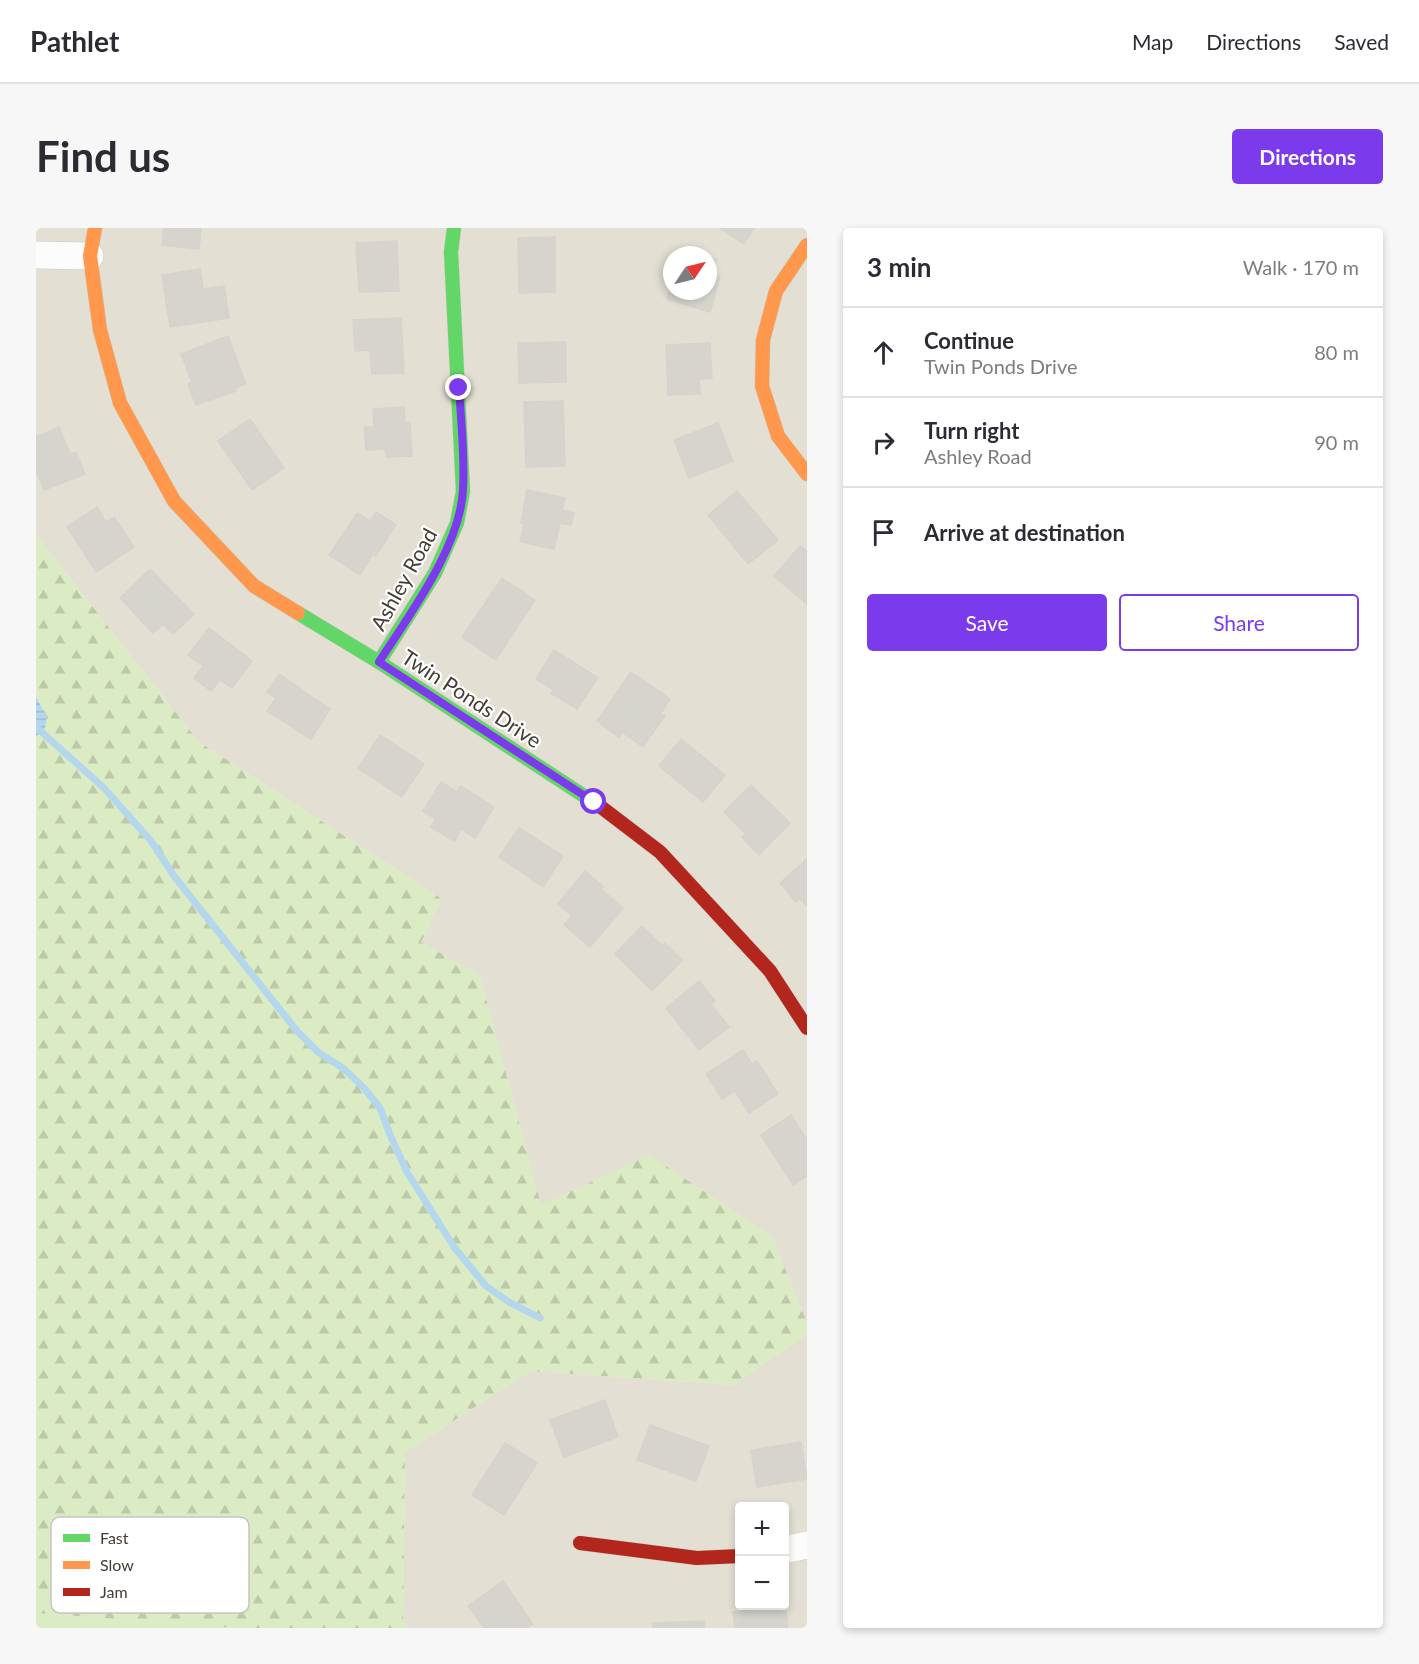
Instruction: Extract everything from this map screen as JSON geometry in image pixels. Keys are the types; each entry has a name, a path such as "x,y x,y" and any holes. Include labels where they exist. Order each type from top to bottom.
{"street":[{"name":"Twin Ponds Drive","path":"94,228 90,256 100,330 120,403 174,501 254,586 379,662 594,802 660,852 770,971 807,1028"},
{"name":"Ashley Road","path":"379,662 435,573 457,523 464,491 451,252 454,228"},
{"path":"807,245 776,291 763,340 762,386 778,436 807,474"},
{"path":"36,255 90,256"},
{"path":"580,1543 697,1558 735,1556"},
{"path":"789,1549 807,1545"}],"shaded area":[{"path":"36,228 807,228 807,1323 772,1236 541,1206 480,976 420,942 442,899 199,742 36,535"},
{"path":"807,1334 807,1628 408,1628 403,1622 405,1452 531,1371 733,1385"}],"green space":[{"path":"36,535 199,742 442,899 421,942 480,976 541,1205 649,1155 772,1236 807,1323 807,1334 734,1385 531,1371 405,1452 403,1622 408,1628 236,1628 36,1613"},
{"path":"36,1613 236,1628 36,1628"}],"water":[{"path":"36,697 47,717 45,728 36,737"}],"building":[{"path":"164,228 201,228 199,249 162,245"},
{"path":"720,228 754,228 744,244"},
{"path":"555,237 555,292 519,293 518,238"},
{"path":"397,241 399,291 359,292 356,243"},
{"path":"200,269 203,289 224,286 229,318 170,327 162,275"},
{"path":"670,300 713,300 710,312"},
{"path":"401,318 404,373 372,374 370,350 355,351 353,320"},
{"path":"228,336 246,384 235,388 236,391 196,405 188,384 192,382 181,354"},
{"path":"566,342 566,382 519,383 518,343"},
{"path":"710,343 712,378 699,379 700,394 668,395 666,345"},
{"path":"563,401 565,466 526,467 524,402"},
{"path":"404,407 405,423 410,423 412,456 386,457 385,449 366,450 364,427 374,427 373,409"},
{"path":"250,419 284,468 252,490 218,441"},
{"path":"718,423 733,461 689,478 674,440"},
{"path":"59,427 70,454 76,452 85,474 44,490 36,470 36,437"},
{"path":"527,490 565,498 562,510 574,513 571,525 560,523 554,549 520,542"},
{"path":"737,491 778,540 748,564 708,515"},
{"path":"97,507 106,522 114,517 134,547 96,572 67,527"},
{"path":"376,512 396,525 376,556 373,554 360,575 329,555 357,513 370,521"},
{"path":"800,546 807,551 807,604 774,576"},
{"path":"150,569 194,614 173,634 163,624 153,633 120,598"},
{"path":"502,578 535,600 496,660 462,637"},
{"path":"209,628 252,661 232,688 220,680 211,691 194,678 203,666 188,655"},
{"path":"554,650 598,678 577,709 551,693 554,690 536,679"},
{"path":"631,672 670,699 661,713 665,716 643,747 622,732 619,737 597,721"},
{"path":"279,674 330,709 311,739 267,711 276,698 267,692"},
{"path":"380,735 424,764 402,797 358,768"},
{"path":"681,739 725,775 703,802 659,766"},
{"path":"441,782 457,792 461,786 494,807 475,838 461,829 454,841 431,827 436,819 423,811"},
{"path":"751,785 790,823 759,855 742,837 746,834 724,812"},
{"path":"519,828 563,856 543,887 499,857"},
{"path":"807,859 807,906 800,898 796,902 780,883"},
{"path":"585,871 623,908 590,947 564,925 572,916 558,904"},
{"path":"642,926 662,946 665,943 682,960 652,991 615,954"},
{"path":"699,981 715,1001 711,1004 729,1027 699,1050 666,1008"},
{"path":"743,1050 752,1064 757,1061 778,1094 749,1113 735,1091 722,1099 706,1074"},
{"path":"791,1115 807,1140 807,1176 793,1185 761,1135"},
{"path":"605,1400 618,1437 564,1457 550,1420"},
{"path":"650,1425 709,1446 696,1481 637,1460"},
{"path":"801,1442 807,1479 757,1487 751,1450"},
{"path":"505,1443 537,1463 504,1515 472,1495"},
{"path":"503,1581 533,1624 527,1628 484,1628 468,1606"},
{"path":"786,1610 788,1628 735,1628 733,1612"},
{"path":"704,1621 704,1628 653,1628 653,1623"}],"waterway":[{"path":"36,727 104,788 151,841 174,876 297,1031 319,1053 343,1068 364,1088 380,1108 407,1172 454,1247 486,1286 509,1302 540,1318"}],"traffic: fast":[{"path":"379,662 435,573 457,523 463,491 451,252 454,228"},
{"path":"298,613 379,662 601,807"}],"traffic: slow":[{"path":"95,228 90,256 100,330 120,403 174,501 254,586 298,613"},
{"path":"807,245 776,291 763,340 762,386 778,436 807,474"}],"traffic: jam":[{"path":"601,807 660,852 770,971 807,1028"},
{"path":"580,1543 697,1558 735,1556"}],"route":[{"path":"459,388 464,491 457,523 435,573 379,662 594,802"}]}
